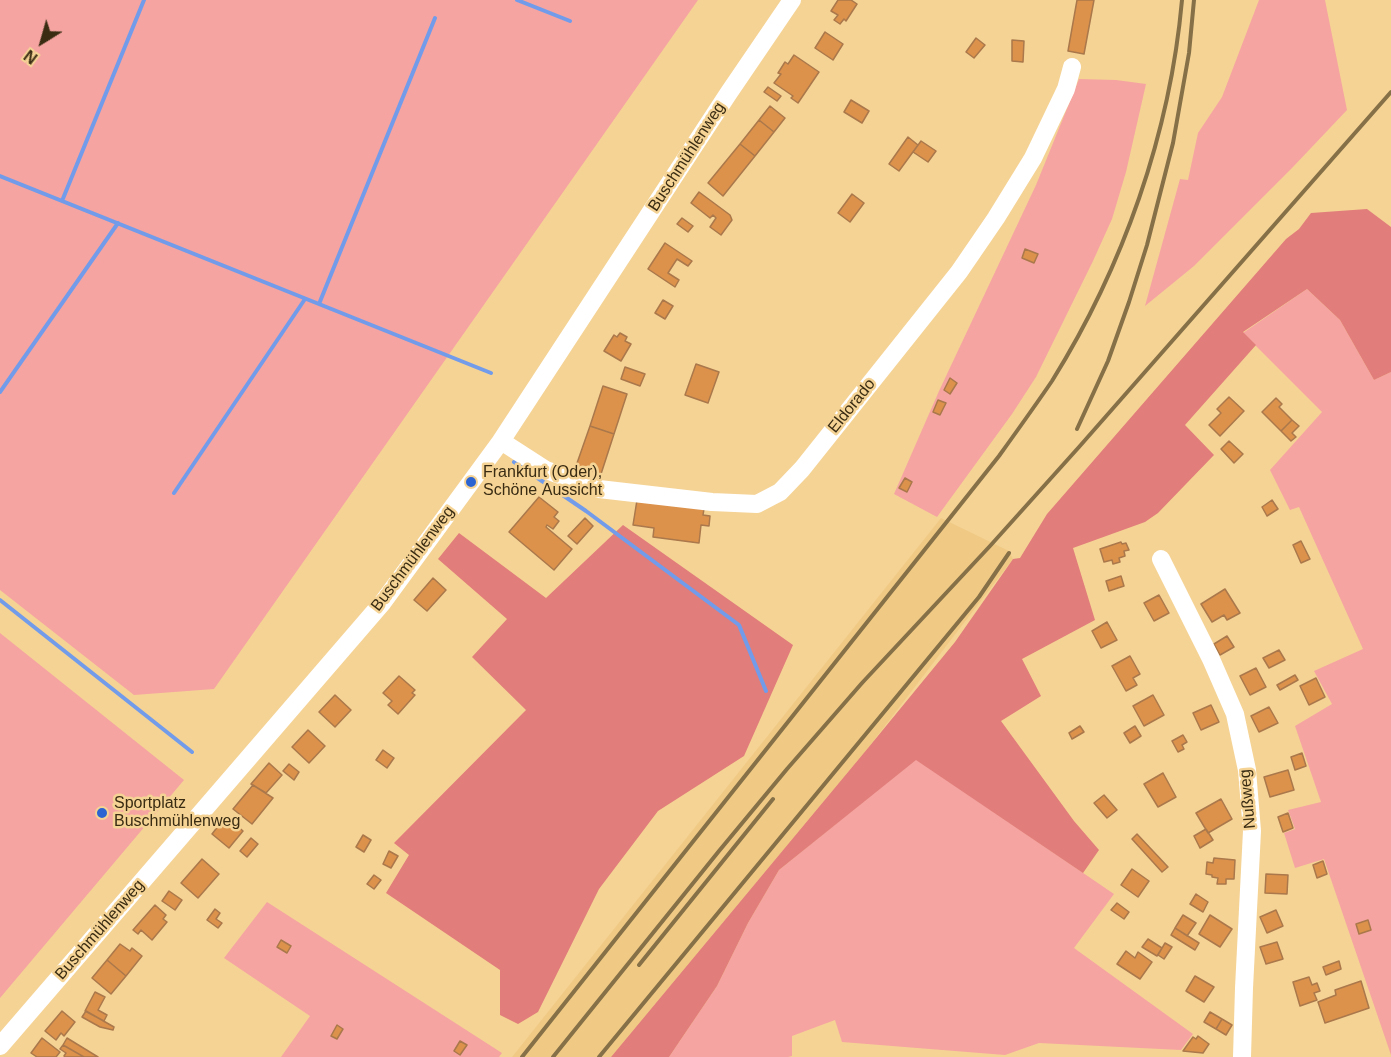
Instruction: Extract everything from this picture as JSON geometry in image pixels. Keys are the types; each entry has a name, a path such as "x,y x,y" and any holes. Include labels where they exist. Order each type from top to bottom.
{"street":[{"name":"Buschmühlenweg","path":"0,1046 383,602 501,441 792,0"},
{"name":"Eldorado","path":"501,441 546,470 599,489 712,502 757,504 780,492 802,469 959,272 984,236 1032,158 1066,89 1072,67"},
{"name":"Nußweg","path":"1161,559 1211,659 1235,714 1247,770 1252,831 1242,1057"}],"shaded area":[{"path":"0,0 698,0 214,689 134,695 0,590"},
{"path":"1259,0 1325,0 1347,110 1194,266 1145,306 1180,179 1188,180 1198,133 1222,97"},
{"path":"1079,79 1146,84 1126,172 1112,219 1036,377 937,517 894,494 939,391 1036,185"},
{"path":"1367,209 1391,227 1391,372 1374,380 1340,320 1307,289 1243,332 1256,345 1185,425 1214,455 1158,513 1145,522 1073,548 1095,620 1022,659 1041,696 1001,721 1074,821 1099,850 1083,873 916,760 779,870 748,923 717,986 669,1057 611,1057 955,642 1013,559 1020,558 1047,514 1286,239 1299,229 1311,213"},
{"path":"1307,289 1340,320 1374,380 1391,372 1391,1055 1324,859 1295,868 1284,833 1295,829 1288,810 1321,802 1295,726 1332,704 1314,671 1363,649 1299,507 1290,510 1270,470 1322,412 1243,333"},
{"path":"941,518 1009,551 1013,559 868,748 611,1057 512,1057"},
{"path":"623,525 793,645 744,756 658,811 599,889 538,1012 518,1024 500,1015 500,970 386,893 409,855 394,843 526,710 472,657 507,619 438,559 459,533 546,598"},
{"name":"Sportplatz Buschmühlenweg","path":"0,633 184,780 0,998"},
{"path":"916,759 1114,894 1074,948 1193,1034 1181,1050 1039,1043 1005,1055 842,1042 835,1020 792,1036 792,1056 788,1057 669,1057 717,986 748,923 779,870"},
{"path":"267,902 502,1053 499,1057 281,1057 310,1016 224,958"}],"building":[{"path":"838,0 851,0 857,4 846,21 844,19 840,24 834,20 838,15 831,11"},
{"path":"1077,0 1094,0 1084,54 1068,51"},
{"path":"825,32 843,44 833,60 815,48"},
{"path":"976,38 985,45 974,58 966,52"},
{"path":"1012,40 1024,41 1023,62 1012,61"},
{"path":"794,55 819,72 798,103 791,98 793,96 774,83 781,74 778,73 785,62 788,64"},
{"path":"768,87 781,96 777,101 764,92"},
{"path":"851,100 869,111 862,123 844,112"},
{"path":"770,106 785,118 774,132 759,120"},
{"path":"759,120 774,132 755,156 740,144"},
{"path":"908,137 918,145 899,171 889,164"},
{"path":"921,141 936,151 928,162 913,152"},
{"path":"740,144 755,156 723,196 708,183"},
{"path":"699,192 730,215 732,220 721,235 710,227 716,218 713,215 710,218 691,203"},
{"path":"852,194 864,203 850,222 838,213"},
{"path":"682,218 693,226 688,232 677,224"},
{"path":"665,243 692,261 688,266 677,259 668,273 679,280 675,287 648,269"},
{"path":"1025,249 1038,254 1034,263 1022,258"},
{"path":"663,300 673,306 665,319 655,313"},
{"path":"620,333 627,337 625,341 631,344 621,361 604,351 614,335 617,337"},
{"path":"696,364 719,372 708,403 685,395"},
{"path":"625,367 645,374 640,386 621,379"},
{"path":"950,378 957,383 950,394 944,390"},
{"path":"603,386 627,394 614,434 590,426"},
{"path":"1229,397 1244,411 1220,436 1209,425 1221,413 1217,409"},
{"path":"1276,398 1282,404 1279,407 1292,420 1281,431 1262,412"},
{"path":"938,400 946,403 940,415 933,412"},
{"path":"1292,420 1299,426 1292,433 1296,437 1291,441 1281,431"},
{"path":"590,426 614,434 601,474 576,466"},
{"path":"1229,441 1243,454 1234,463 1221,449"},
{"path":"905,478 912,482 907,492 899,488"},
{"path":"539,497 558,512 554,517 559,521 553,529 547,525 546,527 572,549 554,570 509,532"},
{"path":"637,500 704,509 703,515 710,516 709,526 701,525 699,543 653,537 654,528 633,525"},
{"path":"1272,500 1278,509 1267,516 1262,507"},
{"path":"585,518 593,526 577,544 568,536"},
{"path":"1301,541 1310,559 1301,563 1293,545"},
{"path":"1121,542 1126,543 1129,550 1124,551 1125,556 1119,558 1120,562 1113,564 1112,560 1104,562 1100,549"},
{"path":"1121,576 1124,586 1109,591 1106,581"},
{"path":"433,578 446,590 427,611 414,600"},
{"path":"1225,589 1240,613 1227,620 1224,615 1212,622 1201,604"},
{"path":"1159,595 1169,613 1154,621 1144,603"},
{"path":"1107,622 1117,640 1101,648 1092,631"},
{"path":"1227,636 1234,647 1220,655 1214,644"},
{"path":"1279,650 1285,660 1269,668 1263,658"},
{"path":"1130,656 1140,674 1133,678 1137,685 1126,691 1112,666"},
{"path":"1256,668 1266,687 1250,695 1240,676"},
{"path":"1295,675 1298,680 1280,690 1277,685"},
{"path":"399,676 415,690 412,693 415,695 398,714 388,705 392,701 383,693"},
{"path":"1316,678 1325,697 1309,705 1300,686"},
{"path":"335,695 351,710 335,727 319,712"},
{"path":"1153,695 1164,715 1144,726 1133,706"},
{"path":"1211,705 1219,722 1201,730 1193,713"},
{"path":"1269,707 1278,723 1259,732 1251,716"},
{"path":"1080,726 1084,732 1072,739 1069,733"},
{"path":"1135,726 1141,736 1130,743 1124,733"},
{"path":"308,730 325,746 309,763 292,747"},
{"path":"1183,735 1187,742 1182,745 1184,749 1178,752 1172,741"},
{"path":"383,750 394,758 387,768 376,760"},
{"path":"1302,753 1306,766 1295,770 1291,757"},
{"path":"269,763 282,775 266,793 251,784"},
{"path":"289,764 299,772 294,780 283,771"},
{"path":"1288,770 1294,790 1270,797 1264,777"},
{"path":"1163,773 1176,797 1158,807 1144,784"},
{"path":"253,785 273,798 252,824 233,809"},
{"path":"1104,795 1117,810 1107,818 1094,803"},
{"path":"1221,799 1232,819 1208,833 1196,813"},
{"path":"1288,813 1293,828 1283,832 1278,817"},
{"path":"226,816 243,831 229,848 212,834"},
{"path":"1206,829 1213,840 1200,848 1194,836"},
{"path":"1137,834 1168,867 1162,872 1132,839"},
{"path":"363,835 371,840 364,852 356,847"},
{"path":"251,838 258,844 247,857 240,851"},
{"path":"389,851 398,856 391,868 383,864"},
{"path":"1214,858 1235,860 1234,879 1226,879 1226,884 1217,884 1218,878 1206,874 1207,862 1213,863"},
{"path":"202,859 219,874 198,898 181,883"},
{"path":"1323,861 1327,874 1317,878 1313,865"},
{"path":"1132,869 1149,881 1138,897 1121,885"},
{"path":"1266,874 1288,875 1287,894 1265,893"},
{"path":"374,875 381,880 374,889 367,884"},
{"path":"169,891 182,900 175,910 162,901"},
{"path":"1196,894 1208,902 1203,912 1190,904"},
{"path":"1117,903 1129,912 1124,919 1111,910"},
{"path":"155,905 166,915 163,919 167,922 152,940 141,930 138,934 133,930"},
{"path":"215,909 220,913 216,919 222,923 218,928 207,920"},
{"path":"1276,910 1283,926 1267,933 1260,917"},
{"path":"1183,915 1196,923 1187,936 1175,928"},
{"path":"1210,915 1232,929 1220,947 1199,934"},
{"path":"1368,920 1371,930 1359,934 1356,924"},
{"path":"1175,928 1199,943 1195,950 1171,935"},
{"path":"1148,939 1162,948 1157,956 1142,947"},
{"path":"281,940 291,946 287,953 277,947"},
{"path":"1277,942 1283,959 1266,964 1260,947"},
{"path":"1165,943 1172,947 1164,959 1158,955"},
{"path":"120,944 130,951 132,948 142,956 126,976 107,960"},
{"path":"1126,951 1135,958 1138,952 1152,962 1140,979 1117,964"},
{"path":"107,960 126,976 111,994 92,978"},
{"path":"1339,961 1341,969 1326,975 1323,967"},
{"path":"1195,976 1214,987 1204,1002 1186,991"},
{"path":"1309,977 1312,985 1317,983 1320,991 1314,993 1317,1000 1300,1006 1293,982"},
{"path":"1361,981 1369,1008 1325,1023 1318,1002 1336,995 1335,990"},
{"path":"95,992 105,997 98,1010 107,1015 104,1021 85,1011"},
{"path":"62,1011 75,1022 64,1036 61,1033 56,1040 45,1031"},
{"path":"86,1011 114,1027 113,1030 100,1027 82,1017"},
{"path":"1210,1012 1222,1019 1216,1029 1204,1022"},
{"path":"1222,1019 1232,1025 1226,1035 1216,1029"},
{"path":"337,1025 343,1029 337,1039 331,1036"},
{"path":"1198,1036 1209,1044 1203,1053 1183,1051 1193,1037 1196,1039"},
{"path":"42,1038 60,1052 56,1057 37,1057 31,1053"},
{"path":"67,1038 98,1057 84,1057 63,1045"},
{"path":"460,1041 467,1045 460,1055 454,1051"},
{"path":"63,1045 84,1057 65,1057 66,1053 60,1049"}],"waterway":[{"path":"62,201 144,0"},
{"path":"517,0 570,21"},
{"path":"319,304 435,18"},
{"path":"0,176 491,373"},
{"path":"0,392 118,223"},
{"path":"174,493 305,299"},
{"path":"514,462 586,511 739,625 766,691"},
{"path":"0,600 192,752"}],"railway":[{"path":"522,1057 999,456 1052,381 1101,292 1139,198 1167,100 1182,0"},
{"path":"1077,429 1108,361 1147,245 1173,143 1189,53 1194,0"},
{"path":"553,1057 787,769 862,683 1079,447 1391,92"},
{"path":"599,1057 979,597 1009,553"},
{"path":"639,965 773,799"}],"place":[{"name":"Frankfurt (Oder), Schöne Aussicht","path":"471,482"},
{"name":"Sportplatz Buschmühlenweg","path":"102,813"}]}
